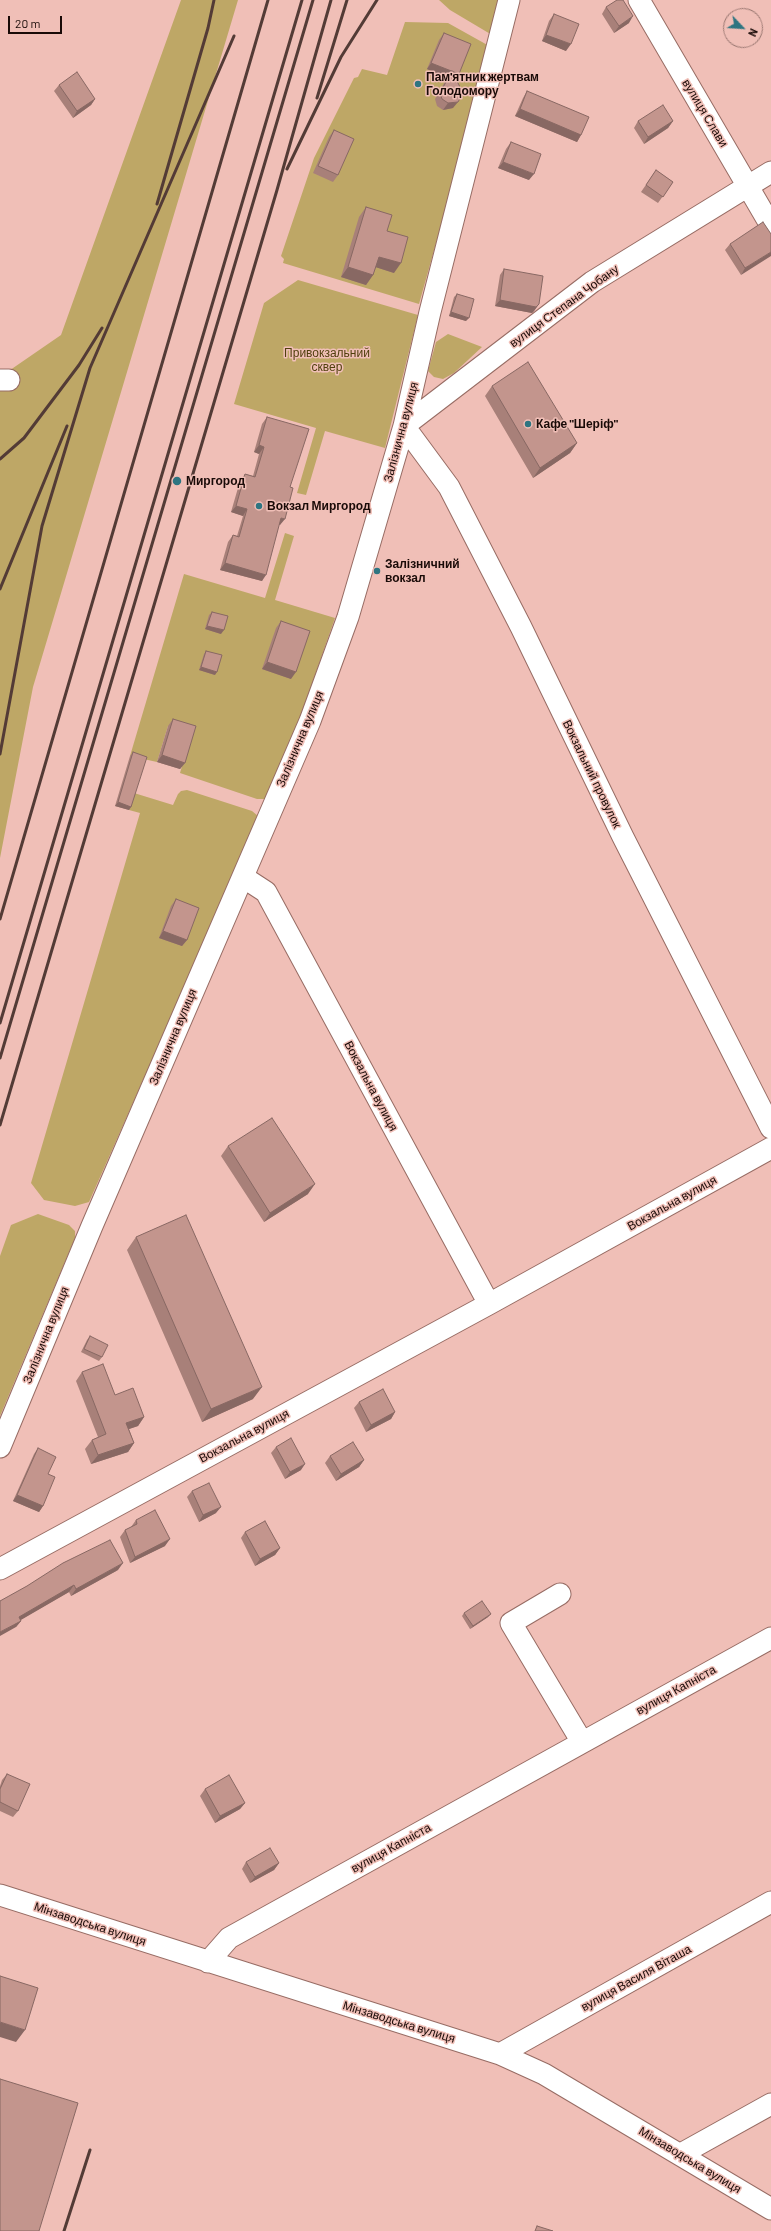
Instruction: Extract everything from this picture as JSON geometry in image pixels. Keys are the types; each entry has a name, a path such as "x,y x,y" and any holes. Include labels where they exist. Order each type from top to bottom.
{"street":[{"name":"Залізнична вулиця","path":"0,1447 94,1219 310,721 348,617 404,426 430,312 509,0"},
{"name":"вулиця Слави","path":"638,0 749,186 771,226"},
{"name":"вулиця Степана Чобану","path":"404,426 592,282 771,172"},
{"name":"Вокзальний провулок","path":"404,426 452,494 521,627 623,837 771,1128"},
{"name":"Вокзальна вулиця","path":"243,877 266,892 489,1304"},
{"name":"Вокзальна вулиця","path":"0,1569 489,1304 771,1148"},
{"path":"560,1594 511,1623 582,1742"},
{"name":"вулиця Капніста","path":"208,1962 229,1938 771,1638"},
{"name":"Мінзаводська вулиця","path":"0,1895 500,2054 544,2074 681,2154 771,2209"},
{"name":"вулиця Василя Віташа","path":"500,2054 771,1902"},
{"path":"681,2154 771,2104"}],"green space":[{"path":"181,0 238,0 33,687 0,858 0,377 61,335"},
{"path":"439,0 501,0 492,35 450,10"},
{"path":"405,22 448,23 491,47 419,304 283,263 284,259 281,256 314,158 354,78 358,77 362,69 387,75"},
{"name":"Привокзальний сквер","path":"298,280 418,315 385,448 325,431 306,495 297,493 316,428 234,404 264,303"},
{"path":"448,334 482,347 454,373 443,379 434,377 428,371 436,342"},
{"path":"285,533 294,536 275,600 335,618 290,747 266,799 257,799 180,773 192,733 168,726 157,762 130,756 184,574 265,598"},
{"path":"187,790 252,811 258,816 257,823 89,1202 75,1206 44,1200 31,1183 140,813 129,810 134,793 173,805 178,794 181,791"},
{"path":"38,1214 69,1225 75,1231 75,1238 0,1416 0,1256 11,1225"}],"building":[{"path":"617,0 623,0 633,16 619,26 606,7"},
{"path":"554,14 579,24 571,44 546,35"},
{"path":"444,33 471,44 459,74 431,63"},
{"path":"452,71 463,93 458,102 448,103 442,99 440,93"},
{"path":"77,72 95,99 77,111 59,85"},
{"path":"527,91 589,117 581,135 520,109"},
{"path":"663,105 673,121 648,137 638,121"},
{"path":"334,130 354,139 338,175 318,166"},
{"path":"511,142 541,154 534,174 503,162"},
{"path":"656,170 673,182 663,197 646,185"},
{"path":"366,207 392,215 387,231 408,237 401,263 379,257 373,275 348,267"},
{"path":"763,222 771,234 771,252 745,268 730,244"},
{"path":"504,269 543,276 539,304 536,307 500,300"},
{"path":"457,294 474,299 469,318 451,312"},
{"name":"Кафе \"Шеріф\"","path":"528,362 577,443 540,468 492,386"},
{"name":"Вокзал Миргород","path":"267,417 309,429 290,487 293,488 285,519 281,518 266,575 225,563 233,535 239,537 247,509 236,506 245,474 255,477 264,447 259,445"},
{"path":"212,612 228,616 224,630 207,626"},
{"path":"281,621 310,631 296,672 267,662"},
{"path":"206,651 222,655 217,672 201,667"},
{"path":"173,719 196,726 185,763 162,755"},
{"path":"133,752 147,757 131,807 118,802"},
{"path":"176,899 199,908 187,940 163,931"},
{"path":"272,1118 315,1184 270,1213 228,1146"},
{"path":"186,1215 262,1387 211,1409 136,1237"},
{"path":"90,1336 108,1345 102,1357 84,1349"},
{"path":"103,1364 115,1395 133,1388 144,1417 126,1423 134,1443 98,1455 92,1440 106,1434 82,1372"},
{"path":"383,1389 395,1412 371,1425 359,1402"},
{"path":"291,1438 305,1464 290,1472 276,1447"},
{"path":"353,1442 364,1460 341,1474 330,1456"},
{"path":"38,1448 56,1457 48,1474 55,1477 43,1506 17,1495"},
{"path":"209,1483 221,1507 203,1515 192,1491"},
{"path":"155,1510 170,1539 135,1557 125,1530 137,1524 136,1520"},
{"path":"265,1521 280,1548 260,1559 245,1532"},
{"path":"110,1540 123,1563 76,1589 74,1585 19,1617 21,1621 0,1632 0,1601 63,1563"},
{"path":"482,1601 491,1614 473,1626 464,1613"},
{"path":"7,1774 30,1784 18,1811 0,1802 0,1789"},
{"path":"229,1775 245,1803 220,1816 205,1789"},
{"path":"270,1848 279,1863 255,1877 246,1862"},
{"path":"0,1976 38,1988 25,2030 0,2022"},
{"path":"0,2079 78,2103 39,2231 0,2231"},
{"path":"537,2226 553,2231 535,2231"}],"railway":[{"path":"157,204 208,28 214,0"},
{"path":"0,919 268,0"},
{"path":"0,1023 302,0"},
{"path":"0,1058 313,0"},
{"path":"0,1125 277,190 331,0"},
{"path":"317,98 347,0"},
{"path":"287,169 341,57 377,0"},
{"path":"0,754 42,526 90,368 234,36"},
{"path":"0,459 24,438 79,365 102,328"},
{"path":"0,589 67,426"},
{"path":"64,2231 90,2150"}],"place":[{"name":"Пам'ятник жертвам Голодомору","path":"418,84"},
{"name":"Кафе \"Шеріф\"","path":"528,424"},
{"name":"Миргород","path":"177,481"},
{"name":"Вокзал Миргород","path":"259,506"},
{"name":"Залізничний вокзал","path":"377,571"}]}
